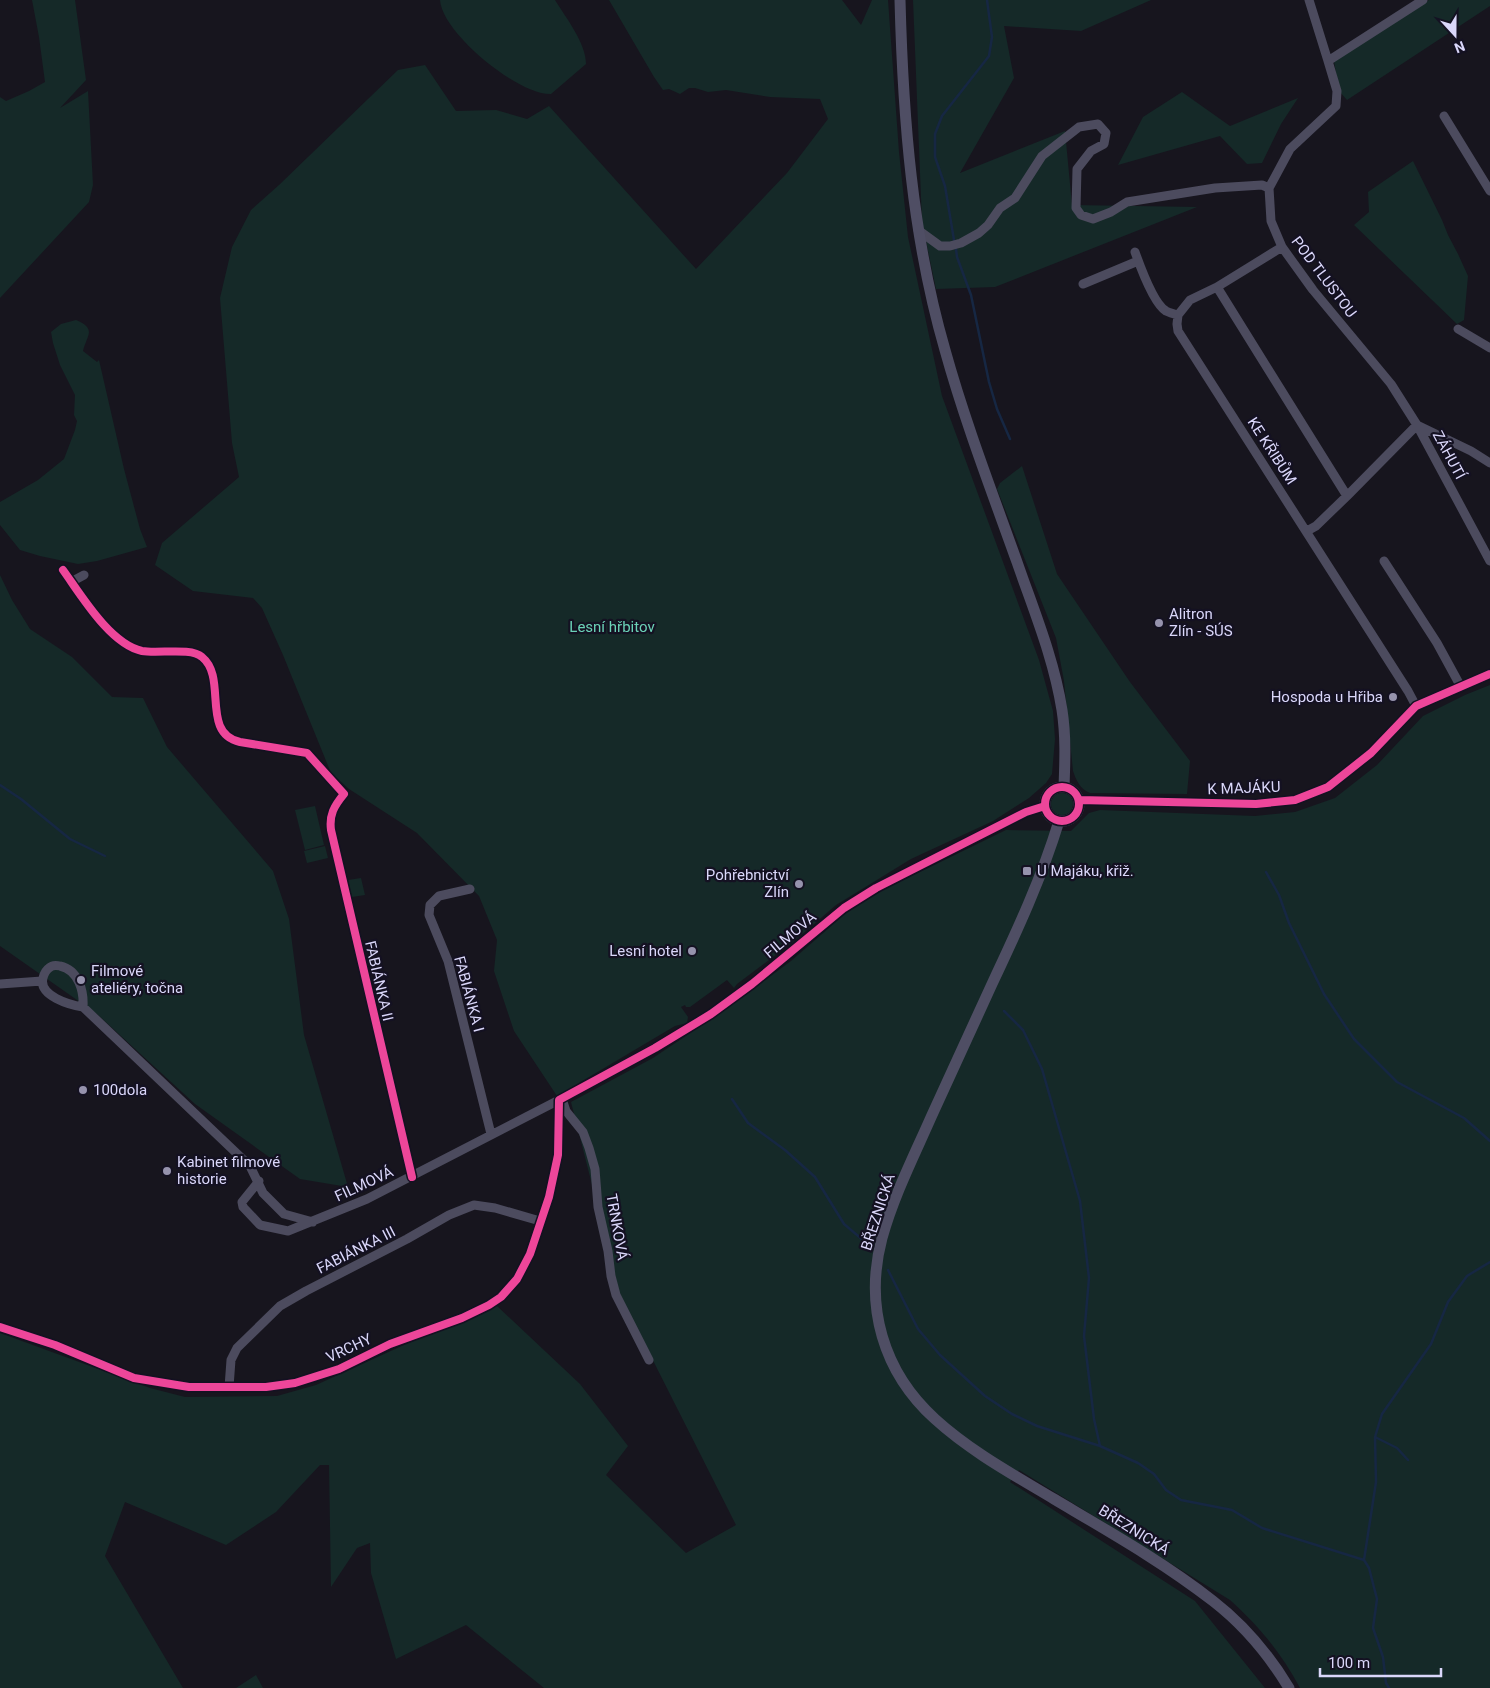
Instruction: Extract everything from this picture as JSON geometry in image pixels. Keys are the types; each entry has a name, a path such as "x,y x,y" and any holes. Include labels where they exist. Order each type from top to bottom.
{"main road":[{"path":"900,0 905,122 918,230 942,340 958,393 1039,623 1055,676 1064,725 1066,752 1064,787"},
{"path":"1064,787 1072,790 1079,800 1074,816 1067,820 1059,821 1051,816 1045,806 1049,793 1058,788 1064,787"},
{"name":"BŘEZNICKÁ","path":"1059,821 1041,874 1019,926 914,1154 891,1211 882,1239 874,1286 882,1339 891,1361 906,1386 934,1418 981,1453 1118,1537 1212,1600 1254,1640 1289,1688"}],"street":[{"path":"918,230 940,246 961,243 979,233 988,225 1000,208 1015,198 1042,156 1079,128 1098,124 1106,133 1104,144 1091,152 1077,169 1076,208 1081,215 1093,219 1111,212 1127,202 1215,188 1262,185 1269,188 1290,149 1336,106 1337,91 1309,0"},
{"path":"1328,61 1423,0"},
{"path":"1444,116 1490,191"},
{"name":"POD TLUSTOU","path":"1269,188 1271,221 1282,247 1313,290 1390,384 1417,425"},
{"path":"1083,284 1136,257 1161,306 1166,311 1178,315 1190,300 1217,287 1282,247"},
{"path":"1217,287 1346,496"},
{"name":"KE KŘIBŮM","path":"1178,315 1178,330 1416,706"},
{"path":"1458,329 1490,348"},
{"path":"1417,425 1471,451 1490,463"},
{"name":"ZÁHUTÍ","path":"1307,531 1316,526 1417,425 1490,561"},
{"path":"1384,561 1437,642 1461,686"},
{"path":"63,570 71,582 84,575"},
{"name":"FABIÁNKA II","path":"71,582 109,630 130,647 144,652 194,653 202,656 210,666 219,726 229,738 240,742 307,753 344,794 333,809 331,830 412,1177"},
{"name":"K MAJÁKU","path":"1079,800 1256,804 1295,800 1328,787 1371,753 1416,706 1490,674"},
{"name":"FILMOVÁ","path":"259,1181 242,1202 243,1207 260,1225 288,1232 366,1199 412,1177 655,1048 711,1014 790,953 844,908 876,888 1026,812 1045,806"},
{"name":"FABIÁNKA I","path":"470,889 439,896 430,905 430,915 448,962 491,1134"},
{"path":"83,1007 84,997 76,977 68,969 55,965 49,968 45,972 42,981 43,987 53,997 63,1002 83,1007 250,1166 259,1181 263,1193 284,1214 313,1222"},
{"path":"0,984 42,981"},
{"name":"VRCHY","path":"0,1327 55,1346 134,1378 189,1387 266,1387 321,1376 390,1344 462,1318 489,1305 501,1297 517,1279 530,1254 549,1196 558,1155 561,1099"},
{"name":"TRNKOVÁ","path":"561,1099 566,1111 583,1132 589,1148 594,1169 598,1207 616,1295 649,1360"},
{"name":"FABIÁNKA III","path":"229,1387 231,1360 237,1348 280,1306 306,1291 449,1215 474,1205 495,1208 540,1221"}],"green space":[{"path":"32,0 75,0 86,80 60,108 88,91 93,185 89,202 0,298 0,97 6,101 45,82"},
{"path":"440,0 555,0 579,39 586,64 551,94 537,92 502,73 467,45 444,14"},
{"name":"Lesní hřbitov","path":"609,0 842,0 861,25 872,0 888,0 899,152 908,237 942,396 1039,660 1053,711 1055,739 1052,774 1046,783 1029,798 993,821 911,859 836,905 792,943 734,988 727,980 690,1007 685,1005 681,1007 688,1017 687,1023 675,1026 557,1096 514,1031 494,971 497,940 479,896 417,833 349,789 331,773 262,608 253,598 193,591 155,565 162,543 239,477 232,443 220,298 232,247 251,210 398,70 425,65 456,111 496,110 527,119 549,106 696,269 787,173 828,119 820,99 770,97 726,90 708,92 695,88 689,88 680,94 669,89 663,90"},
{"path":"913,0 1151,0 1081,31 1004,26 1014,78 960,173 1065,131 1072,205 1197,207 995,287 936,289 922,222"},
{"path":"1429,0 1490,0 1490,6 1347,100 1339,91 1334,61"},
{"path":"1182,92 1230,126 1298,98 1281,124 1262,163 1247,164 1220,136 1118,165 1143,117"},
{"path":"1413,161 1468,276 1464,320 1457,324 1354,225 1369,212 1368,192"},
{"path":"76,320 87,326 89,333 83,351 97,362 99,360 124,469 140,529 147,547 97,561 78,564 20,550 0,525 0,502 38,480 64,459 75,430 77,421 74,415 75,395 60,365 51,332 61,324"},
{"path":"1022,466 1057,574 1130,682 1190,761 1187,794 1090,793 1081,787 1077,781 1073,771 1064,681 1056,638 997,489 1000,483"},
{"path":"0,575 12,600 30,629 72,657 112,697 143,698 167,747 273,871 289,919 304,1035 348,1187 300,1179 195,1104 97,1014 0,946"},
{"path":"1490,685 1490,1688 1300,1688 1269,1641 1230,1600 1019,1470 1010,1482 1195,1601 1265,1688 544,1688 466,1625 396,1659 371,1573 370,1543 357,1548 331,1587 329,1465 320,1465 276,1512 226,1545 125,1502 105,1556 183,1688 0,1688 0,1333 150,1388 185,1397 277,1396 316,1385 497,1306 580,1384 628,1446 606,1475 686,1553 736,1525 620,1295 571,1102 653,1058 729,1007 791,961 845,914 885,889 1006,830 1071,831 1089,813 1100,810 1255,816 1295,812 1335,798 1377,765 1423,716"},
{"path":"1058,793 1066,793 1073,800 1073,808 1066,815 1058,815 1051,808 1051,800"},
{"path":"315,806 324,845 305,850 295,810"},
{"path":"325,846 328,858 307,863 304,851"},
{"path":"361,878 365,895 352,897 348,880"},
{"path":"256,1675 263,1688 236,1688"}],"waterway":[{"path":"954,240 945,186 935,157 935,134 942,116 989,56 992,37 987,0"},
{"path":"956,249 957,257 971,295 989,382 997,409 1010,439"},
{"path":"0,785 21,799 70,839 105,856"},
{"path":"1266,872 1279,895 1289,923 1324,994 1354,1039 1397,1082 1464,1118 1490,1141"},
{"path":"1004,1011 1023,1030 1042,1069 1080,1201 1089,1278 1084,1336 1094,1419 1100,1446"},
{"path":"732,1099 748,1123 785,1150 815,1177 844,1224 870,1246"},
{"path":"1364,1560 1376,1482 1375,1437 1382,1414 1431,1344 1448,1302 1467,1276 1490,1262"},
{"path":"888,1270 918,1329 940,1355 985,1396 1012,1414 1037,1426 1100,1446 1138,1463 1154,1474 1166,1490 1181,1500 1232,1510 1262,1528 1364,1560 1369,1568 1377,1599 1373,1628 1383,1657 1386,1683 1389,1688"},
{"path":"1375,1437 1397,1448 1408,1460"}],"cycle path":[{"path":"63,570 97,617 130,647 149,652 190,652 202,657 209,666 213,678 217,717 221,728 228,737 240,742 307,753 344,794 333,811 331,830 412,1177"},
{"path":"1079,800 1256,804 1295,800 1328,787 1371,753 1416,706 1490,674"},
{"path":"1062,787 1074,792 1079,804 1074,816 1062,821 1050,816 1045,804 1050,792 1062,787"},
{"path":"0,1327 55,1345 134,1378 189,1387 266,1387 295,1383 339,1369 390,1344 462,1318 489,1305 501,1297 517,1279 530,1254 549,1197 558,1155 559,1100 655,1048 711,1014 752,984 844,908 876,888 1026,812 1045,806"}],"place":[{"name":"Alitron Zlín - SÚS","path":"1159,623"},
{"name":"Hospoda u Hřiba","path":"1393,697"},
{"name":"U Majáku, křiž.","path":"1027,871"},
{"name":"Pohřebnictví Zlín","path":"799,884"},
{"name":"Lesní hotel","path":"692,951"},
{"name":"Filmové ateliéry, točna","path":"81,980"},
{"name":"100dola","path":"83,1090"},
{"name":"Kabinet filmové historie","path":"167,1171"}]}
